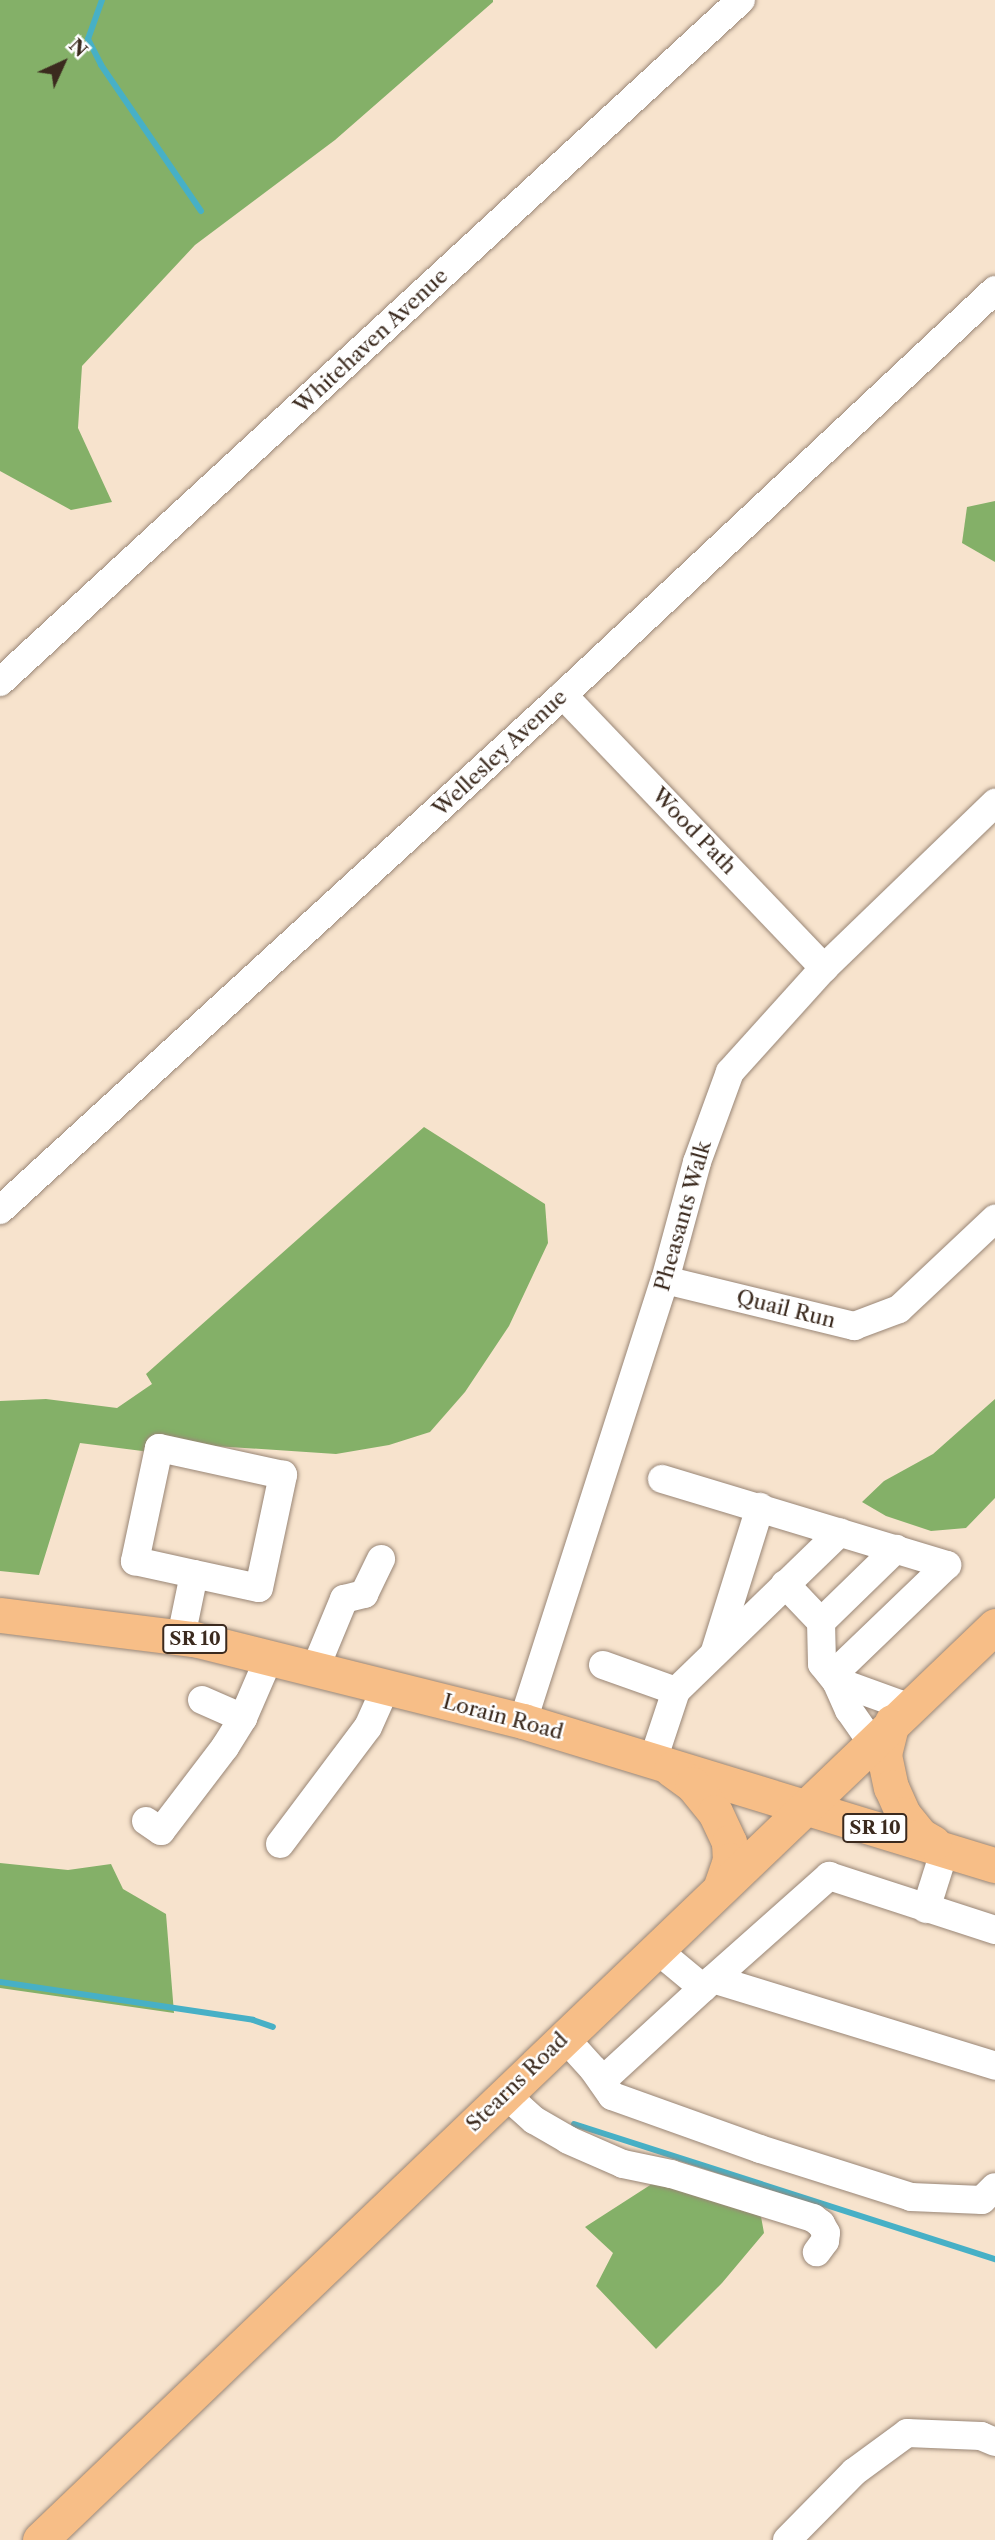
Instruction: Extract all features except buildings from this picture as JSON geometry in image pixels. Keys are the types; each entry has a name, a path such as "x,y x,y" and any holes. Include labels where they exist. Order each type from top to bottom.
{"main road":[{"name":"Lorain Road","path":"0,1615 181,1637 523,1721 995,1865"},
{"name":"Stearns Road","path":"40,2540 995,1626"},
{"path":"891,1723 884,1755 891,1787 903,1814 921,1836 945,1849"},
{"path":"658,1761 692,1784 715,1812 729,1842 730,1860 721,1886"}],"street":[{"name":"Whitehaven Avenue","path":"0,682 741,0"},
{"name":"Wellesley Avenue","path":"0,1210 564,695 995,290"},
{"name":"Wood Path","path":"564,695 824,968"},
{"name":"Pheasants Walk","path":"523,1721 665,1280 697,1162 730,1072 824,968 995,803"},
{"name":"Quail Run","path":"665,1280 853,1326 899,1309 995,1219"},
{"path":"159,1448 284,1475 260,1588 194,1574 135,1561 159,1448"},
{"path":"662,1479 947,1565 841,1667 836,1681 848,1709 891,1723"},
{"path":"715,1653 760,1507"},
{"path":"658,1761 676,1691 840,1532"},
{"path":"821,1622 896,1549"},
{"path":"315,1669 344,1599 364,1594 381,1559"},
{"path":"181,1637 194,1574"},
{"path":"785,1584 821,1622 822,1664 836,1681 891,1723"},
{"path":"146,1821 161,1831 225,1747 243,1718 269,1658"},
{"path":"603,1665 676,1691"},
{"path":"280,1844 368,1727 386,1687"},
{"path":"202,1700 243,1718"},
{"path":"926,1909 945,1849"},
{"path":"602,2081 829,1876 995,1930"},
{"path":"656,1949 708,1984 995,2066"},
{"path":"564,2037 612,2096 760,2150 911,2197 982,2200 995,2187"},
{"path":"505,2094 534,2120 568,2140 623,2164 671,2174 813,2218 821,2224 826,2233 825,2241 817,2252"},
{"path":"787,2540 855,2472 907,2433 981,2436 995,2442"}],"green space":[{"path":"0,0 493,0 335,140 195,245 82,366 78,428 112,502 71,510 0,471"},
{"path":"995,501 995,562 962,543 967,507"},
{"path":"424,1127 545,1204 548,1243 509,1326 465,1392 430,1432 389,1445 336,1454 153,1442 150,1452 80,1443 39,1575 0,1571 0,1401 46,1399 117,1408 152,1384 146,1374"},
{"path":"995,1399 995,1498 966,1528 931,1531 886,1516 862,1502 884,1481 933,1454"},
{"path":"0,1863 68,1870 111,1864 123,1889 166,1914 174,2013 0,1988"},
{"path":"658,2180 760,2211 764,2233 722,2283 656,2349 596,2286 613,2253 585,2227"}],"waterway":[{"path":"102,0 88,39 101,65 201,211"},
{"path":"0,1982 253,2020 273,2027"},
{"path":"574,2124 995,2259"}]}
